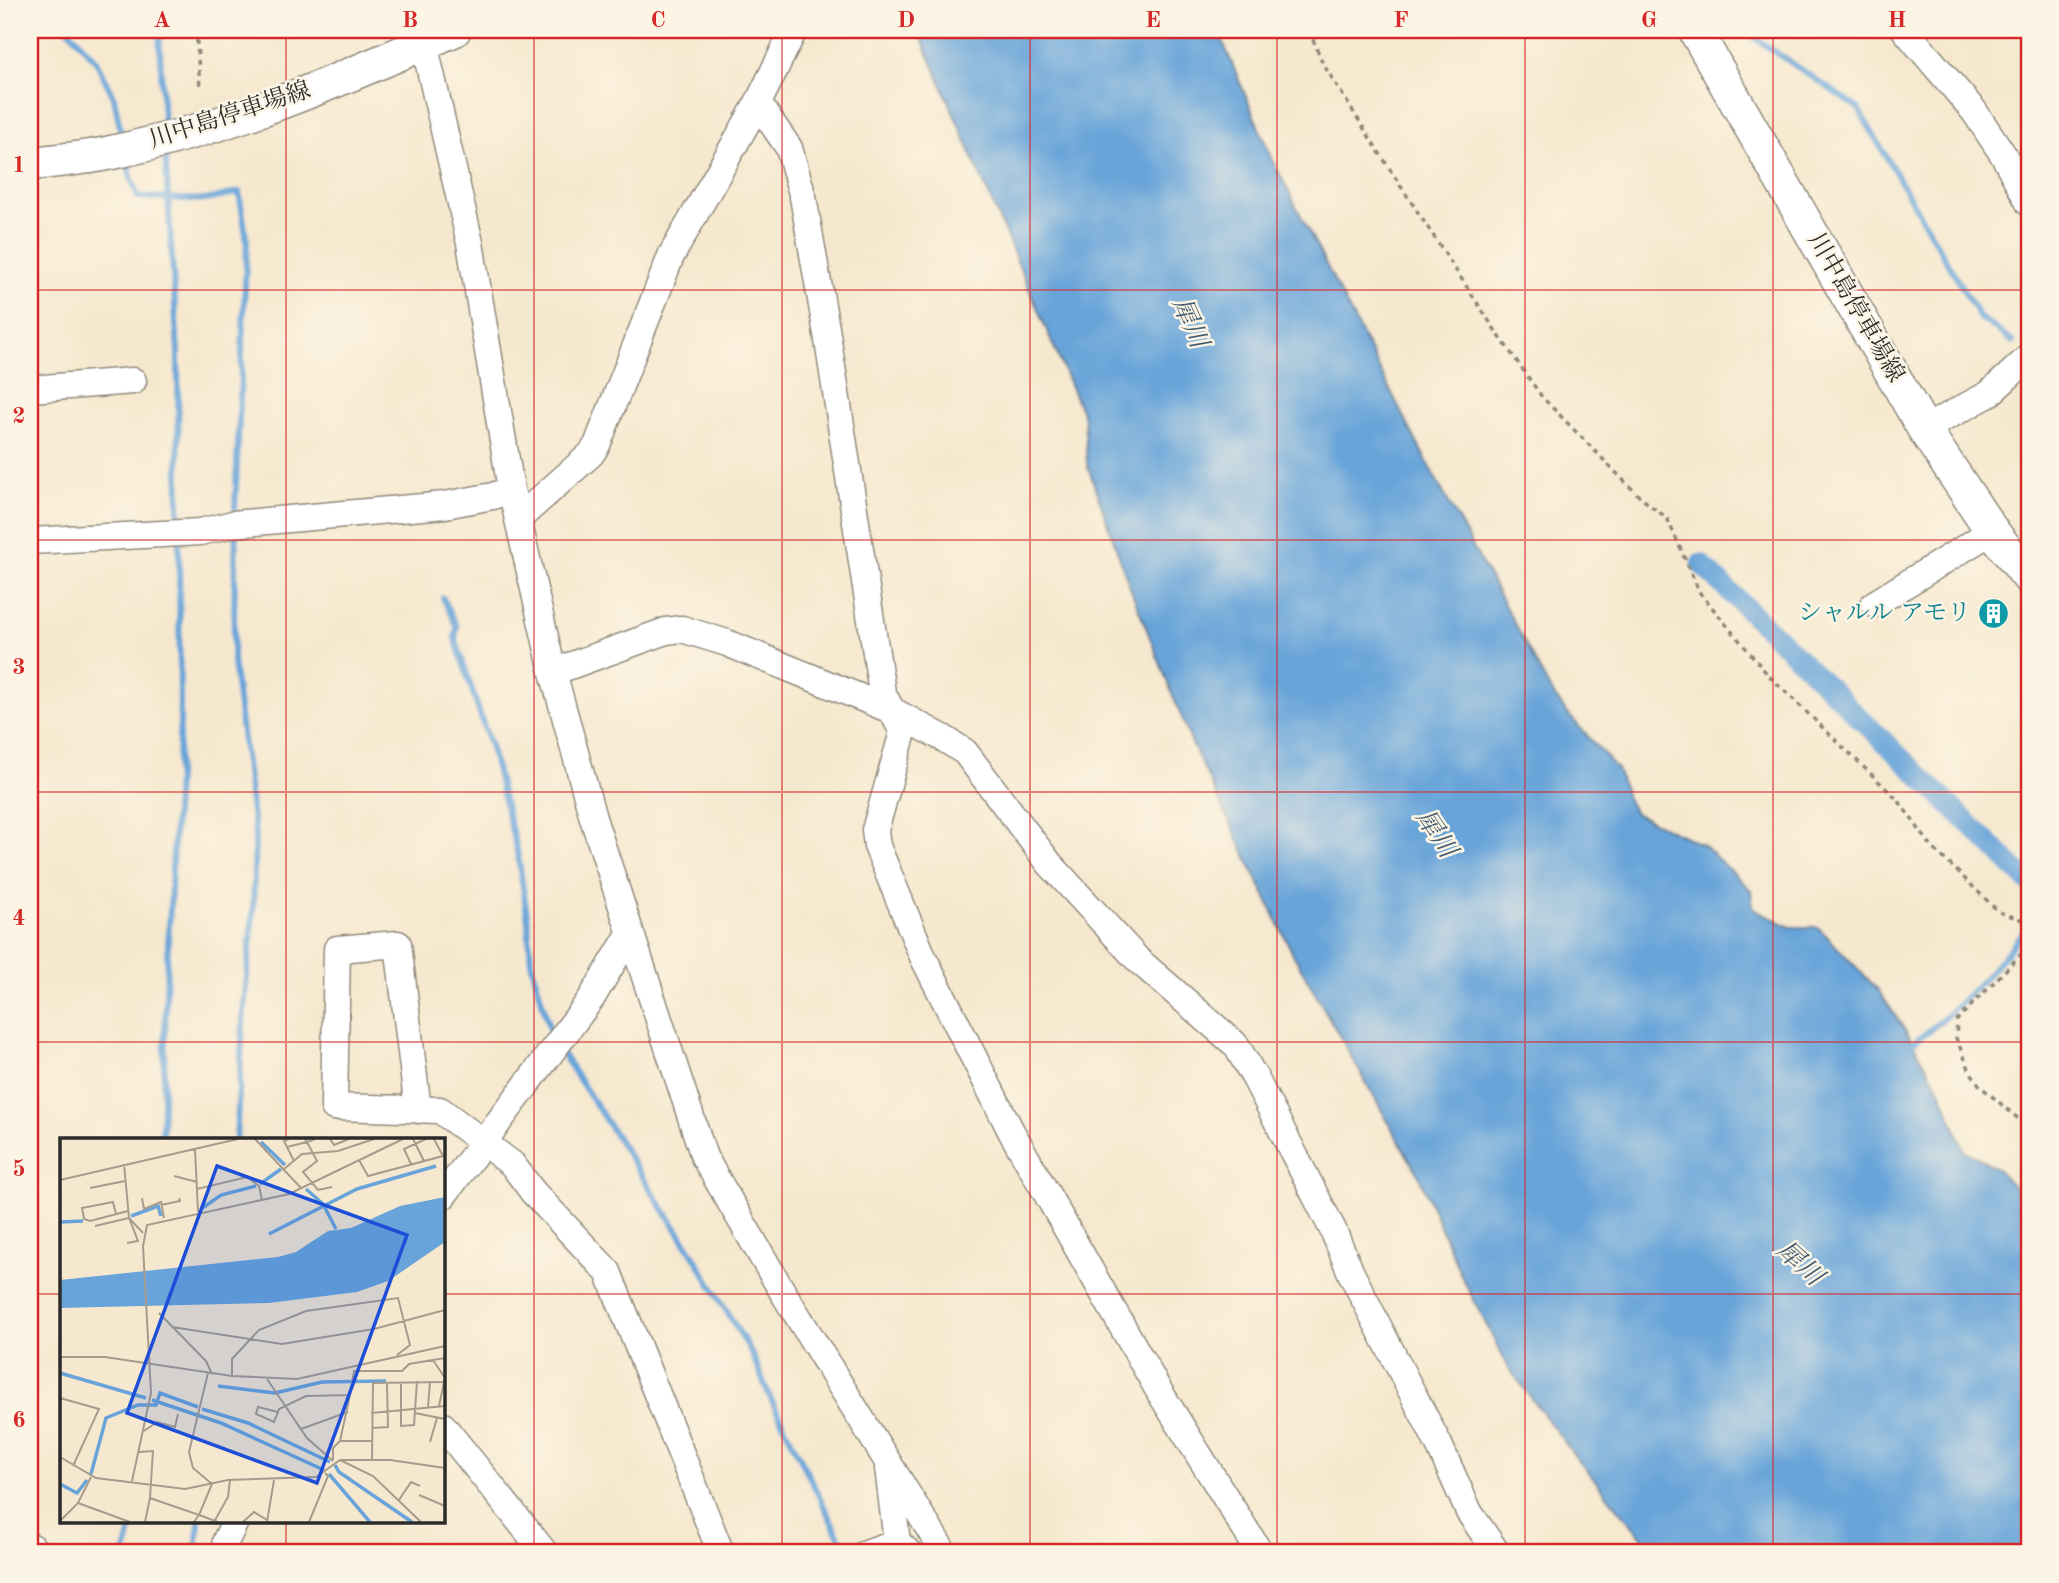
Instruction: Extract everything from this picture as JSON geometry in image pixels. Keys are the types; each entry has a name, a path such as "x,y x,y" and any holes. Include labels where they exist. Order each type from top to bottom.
{"main road":[{"name":"川中島停車場線","path":"1695,30 1924,429 1992,531 2029,578"},
{"name":"川中島停車場線","path":"30,164 108,153 215,125 356,72 433,35"}],"street":[{"path":"518,519 591,454 597,445 671,256 758,103 794,30"},
{"path":"1905,30 1973,111 2004,156 2029,202"},
{"path":"433,35 511,489 553,672 593,818 704,1157 781,1289 944,1553"},
{"path":"758,103 789,148 803,197 882,692 903,732 875,830 877,846 923,957 1023,1154 1159,1391 1260,1553"},
{"path":"1924,429 1989,394 2029,357"},
{"path":"30,389 133,380"},
{"path":"30,541 200,532 233,524 445,505 493,496 511,489"},
{"path":"1872,605 1992,531"},
{"path":"553,672 666,631 682,629 727,643 891,710 965,752 1049,863 1138,960 1236,1045 1333,1230 1350,1273 1439,1446 1469,1512 1497,1553"},
{"path":"444,1195 591,999 631,934"},
{"path":"418,1110 398,944 337,949 334,1107 418,1110 440,1110 512,1164 533,1192 608,1272 721,1553"},
{"path":"444,1427 545,1553"},
{"path":"866,1553 903,1548 887,1461"},
{"path":"224,1553 233,1524"}],"path":[{"path":"196,30 200,87"},
{"path":"1309,30 1324,64 1393,174 1542,397 1641,498 1667,518 1700,593 1769,676 1898,800 1931,846 1999,912 2026,921 2029,926"},
{"path":"2026,921 2029,910"},
{"path":"2029,946 1957,1020 1955,1038 1980,1086 2029,1128"}],"water":[{"name":"犀川","path":"918,30 1218,30 1272,159 1430,468 1551,691 1617,769 1627,799 1636,814 1703,845 1751,890 1753,908 1790,927 1818,927 1878,990 1909,1036 1942,1094 1964,1150 1997,1169 2029,1203 2029,1553 1655,1553 1578,1460 1508,1367 1460,1273 1420,1178 1293,954 1193,746 1128,582 1087,464 1084,417"}],"waterway":[{"path":"69,30 96,61 114,98 122,138"},
{"path":"159,30 164,129"},
{"path":"1743,30 1858,108 1979,317 2013,342"},
{"path":"165,151 178,352 179,528"},
{"path":"127,159 138,197 206,200 239,192 247,241 235,508"},
{"path":"236,532 233,660 255,835 253,913 236,1138"},
{"path":"162,1138 167,963 180,722 179,539"},
{"path":"1701,564 2029,882"},
{"path":"443,598 457,627 455,638 490,745 518,855 531,962 552,1038"},
{"path":"1913,1043 1975,988 2029,925"},
{"path":"560,1050 694,1256 752,1354 769,1395 847,1553"},
{"path":"125,1553 132,1524"},
{"path":"196,1553 199,1524"}],"place":[{"name":"シャルル アモリ","path":"1994,614"}]}
